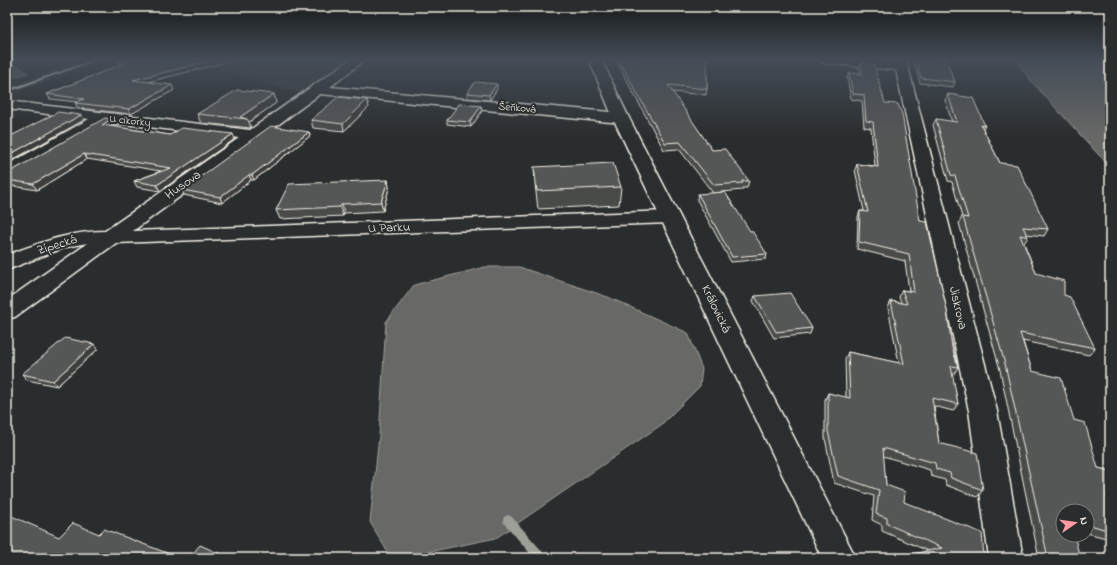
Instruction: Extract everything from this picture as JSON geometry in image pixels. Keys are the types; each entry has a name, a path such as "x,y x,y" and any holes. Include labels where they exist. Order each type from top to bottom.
{"street":[{"name":"Husova","path":"7,311 108,237 324,85"},
{"name":"Královická","path":"607,85 670,218 839,558"},
{"name":"Jiskrova","path":"906,85 982,411 1006,558"},
{"name":"Šeříková","path":"318,90 621,118"},
{"name":"U cikorky","path":"7,106 254,135"},
{"path":"7,172 103,118"},
{"name":"U Parku","path":"108,237 670,218"},
{"name":"Zípecká","path":"7,263 60,242 84,237 108,237"}],"shaded area":[{"path":"12,85 37,85 7,96 7,87"},
{"path":"272,85 318,85 305,95"},
{"path":"1035,85 1110,85 1110,167"},
{"path":"485,267 519,267 608,297 688,333 702,369 700,386 661,425 496,538 399,558 391,558 370,522 379,436 386,322 414,285"}],"building":[{"path":"69,85 171,85 129,109 75,103 84,99 47,94"},
{"path":"473,85 496,85 489,95 467,93"},
{"path":"633,85 668,85 712,150 725,149 749,181 742,181 743,183 714,185 680,142 665,143"},
{"path":"672,85 707,85 707,89"},
{"path":"851,85 880,85 885,103 898,104 902,114 920,221 927,222 947,311 952,347 958,367 951,366 958,404 932,398 939,443 977,453 983,490 951,478 950,473 936,469 935,463 883,448 886,485 905,492 904,502 982,533 984,557 979,555 980,558 892,558 942,548 887,524 887,518 876,514 879,490 838,476 828,431 828,393 850,398 848,352 904,364 891,301 907,304 902,290 914,292 909,254 859,242 860,211 868,212 857,164 878,167 873,122 866,121 864,95 853,94"},
{"path":"237,90 274,94 240,117 247,119 197,114"},
{"path":"948,94 973,98 985,126 981,125 1000,163 1017,165 1048,229 1023,227 1028,237 1020,235 1036,273 1064,281 1064,295 1070,297 1095,348 1020,333 1032,371 1061,378 1074,420 1085,423 1098,468 1110,471 1110,495 1106,494 1110,507 1110,531 1095,526 1095,503 1055,503 1055,543 1076,543 1080,558 1048,558 1005,364 963,217 968,218 955,176 951,175 936,119 957,122"},
{"path":"338,97 367,100 343,124 311,120"},
{"path":"459,104 481,106 470,122 447,120"},
{"path":"58,112 81,115 7,156 7,138"},
{"path":"105,118 111,119 102,125 170,135 182,128 233,134 157,185 134,181 171,168 84,154 33,184 7,180 7,172 10,172"},
{"path":"271,126 309,132 220,197 182,190"},
{"path":"613,163 621,187 537,191 534,167"},
{"path":"388,180 381,202 342,204 340,207 276,210 289,184"},
{"path":"725,192 767,254 732,257 698,194"},
{"path":"790,293 812,328 776,332 755,296"},
{"path":"65,338 94,344 53,381 22,374"},
{"path":"7,514 59,537 73,523 99,534 104,529 180,558 7,558"},
{"path":"200,545 227,557 189,558"}],"waterway":[{"path":"508,520 538,555"}],"railway":[{"path":"7,91 23,85"}]}
